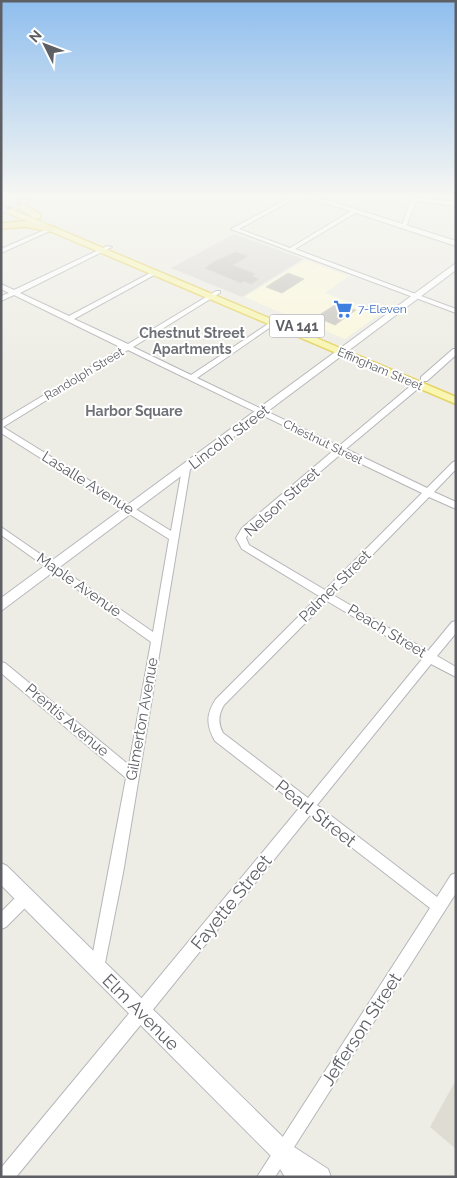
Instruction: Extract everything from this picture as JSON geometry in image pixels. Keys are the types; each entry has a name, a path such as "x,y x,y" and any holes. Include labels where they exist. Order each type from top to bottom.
{"main road":[{"name":"Effingham Street","path":"111,252 154,273 214,295 273,323 345,350"},
{"name":"Effingham Street","path":"112,252 421,382 456,401"},
{"name":"Effingham Street","path":"421,382 456,392"}],"street":[{"path":"1,299 99,252"},
{"path":"295,252 456,311"},
{"name":"Lincoln Street","path":"1,606 456,266"},
{"path":"68,319 154,273"},
{"name":"Chestnut Street","path":"1,286 456,506"},
{"name":"Randolph Street","path":"1,425 214,295"},
{"path":"192,378 273,323"},
{"name":"Nelson Street","path":"242,543 241,538 245,530 456,351"},
{"name":"Lasalle Avenue","path":"1,429 174,538"},
{"name":"Palmer Street","path":"215,708 456,464"},
{"name":"Gilmerton Avenue","path":"97,968 116,872 186,469"},
{"name":"Maple Avenue","path":"1,530 156,640"},
{"name":"Peach Street","path":"242,543 245,547 456,673"},
{"name":"Fayette Street","path":"5,1177 142,1012 456,625"},
{"name":"Prentis Avenue","path":"1,666 132,775"},
{"name":"Pearl Street","path":"215,708 212,724 219,737 439,906"},
{"name":"Elm Avenue","path":"1,872 282,1151 320,1177"},
{"name":"Jefferson Street","path":"265,1177 456,880"},
{"path":"1,922 26,897"},
{"name":"Elm Avenue","path":"282,1151 299,1177"}],"shaded area":[{"path":"201,252 284,252 303,259 242,297 171,268"},
{"path":"305,260 349,276 325,293 380,314 345,339 244,297"},
{"path":"456,1080 456,1149 430,1127"}],"building":[{"path":"236,252 248,256 233,265 255,274 252,276 259,279 251,284 244,281 241,283 205,268 215,261"},
{"path":"288,273 304,279 282,293 266,287"},
{"path":"338,303 356,310 335,325 316,317"}],"place":[{"name":"7-Eleven","path":"343,309"}],"district":[{"name":"Chestnut Street Apartments","path":"192,342"},
{"name":"Harbor Square","path":"134,411"}]}
